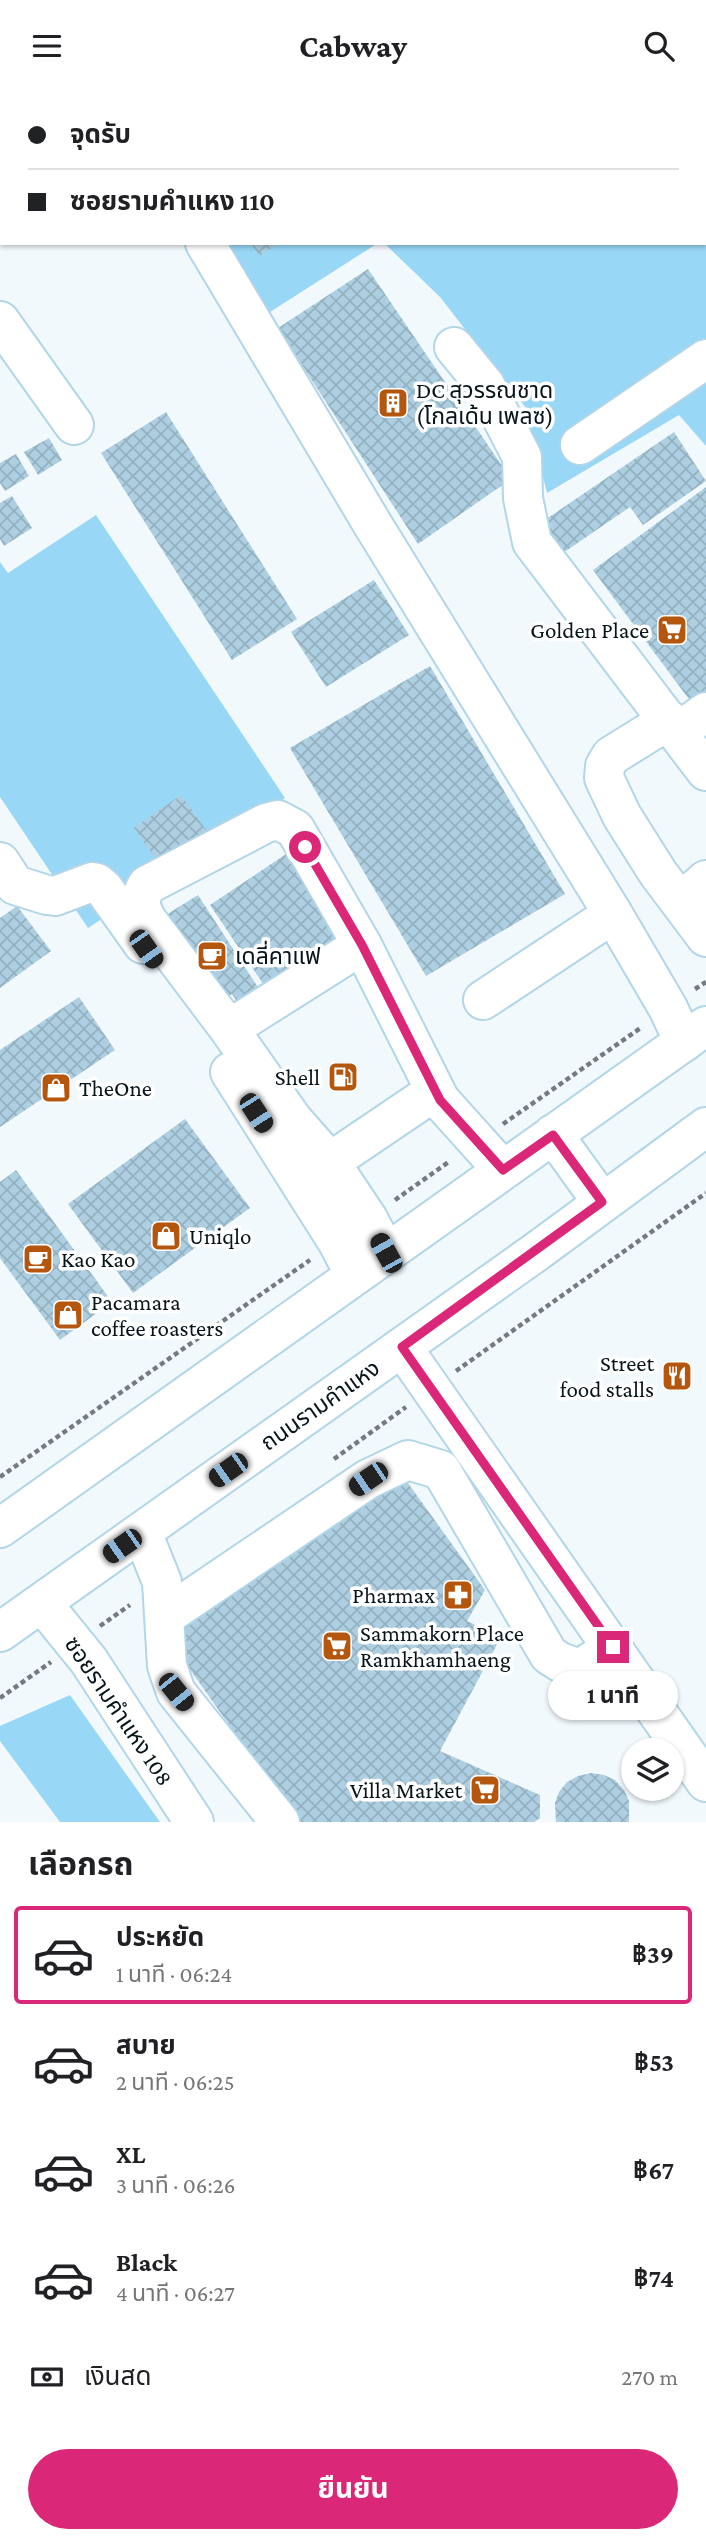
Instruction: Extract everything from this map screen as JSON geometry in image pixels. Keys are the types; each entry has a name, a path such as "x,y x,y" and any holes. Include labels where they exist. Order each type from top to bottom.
{"main road":[{"path":"0,1528 695,1034 668,1008 373,525 206,245"},
{"path":"0,321 74,425"},
{"path":"454,347 485,384 522,457 523,498 533,542 684,722 706,771"},
{"path":"580,445 706,359"},
{"path":"684,722 611,756 605,766 604,778 622,816 658,873 693,891 706,937"},
{"path":"386,1253 368,1219 330,1162 293,1119 146,920 140,907 140,898 147,885 266,823 278,820 295,829 362,945 440,1100 503,1170"},
{"path":"5,882 55,896 92,882 104,889 202,1028 337,1241 355,1275"},
{"path":"483,1000 613,915"},
{"path":"229,1029 362,945"},
{"path":"330,1162 435,1091"},
{"name":"ถนนรามคำแหง","path":"0,1632 706,1127"},
{"path":"553,1135 602,1202"},
{"path":"402,1347 706,1782"},
{"path":"163,1600 368,1479 408,1459 441,1470 549,1655 580,1669 613,1647"},
{"path":"142,1532 163,1600 167,1666 176,1692 280,1822"},
{"name":"ซอยรามคำแหง 108","path":"42,1603 89,1661 194,1822"}],"path":[{"path":"331,1461 706,1193"},
{"path":"0,1698 75,1644 163,1600"}],"shaded area":[{"path":"229,245 375,245 270,312"},
{"path":"386,245 706,245 706,446 679,415 547,493 526,408 440,297"},
{"path":"96,515 285,798 88,928 0,797 0,562 8,573"},
{"path":"70,1695 160,1822 60,1822 0,1741 0,1726"}],"building":[{"path":"252,245 277,245 259,256"},
{"name":"DC สุวรรณชาด (โกลเด้น เพลซ)","path":"368,269 511,479 418,544 278,328"},
{"path":"166,412 297,619 232,660 101,453"},
{"path":"674,432 706,481 643,525 630,507 563,553 542,522"},
{"path":"49,438 62,460 38,475 24,452"},
{"path":"16,454 29,476 5,491 0,483 0,463"},
{"name":"Golden Place","path":"706,487 706,691 691,702 593,570"},
{"path":"12,496 32,528 4,546 0,539 0,503"},
{"path":"374,580 409,635 326,687 291,632"},
{"path":"430,666 565,894 426,976 290,748"},
{"path":"181,795 209,834 161,867 134,828"},
{"path":"286,854 341,935 264,985 210,905"},
{"name":"เดลี่คาแฟ","path":"198,895 263,995 242,1009 232,994 216,1004 161,918"},
{"path":"17,906 51,951 0,988 0,918"},
{"path":"79,997 115,1050 0,1127 0,1050"},
{"path":"185,1119 250,1208 133,1293 68,1204"},
{"path":"16,1170 112,1302 60,1340 0,1258 0,1182"},
{"name":"Sammakorn Place Ramkhamhaeng","path":"400,1472 485,1590 467,1621 501,1637 440,1751 540,1795 540,1818 534,1822 301,1822 179,1654 174,1628"},
{"path":"591,1773 615,1780 621,1787 621,1801 629,1801 629,1822 556,1822 555,1803 559,1792 567,1782"}],"place":[{"name":"DC สุวรรณชาด (โกลเด้น เพลซ)","path":"393,403"},
{"name":"Golden Place","path":"672,630"},
{"name":"เดลี่คาแฟ","path":"212,956"},
{"name":"Shell","path":"343,1077"},
{"name":"TheOne","path":"56,1088"},
{"name":"Uniqlo","path":"166,1236"},
{"name":"Kao Kao","path":"38,1259"},
{"name":"Pacamara coffee roasters","path":"68,1315"},
{"name":"Street food stalls","path":"677,1376"},
{"name":"Pharmax","path":"458,1595"},
{"name":"Sammakorn Place Ramkhamhaeng","path":"337,1646"},
{"name":"Villa Market","path":"485,1790"}],"route":[{"path":"305,847 362,945 440,1100 503,1170 553,1135 602,1202 402,1347 613,1647"}]}
